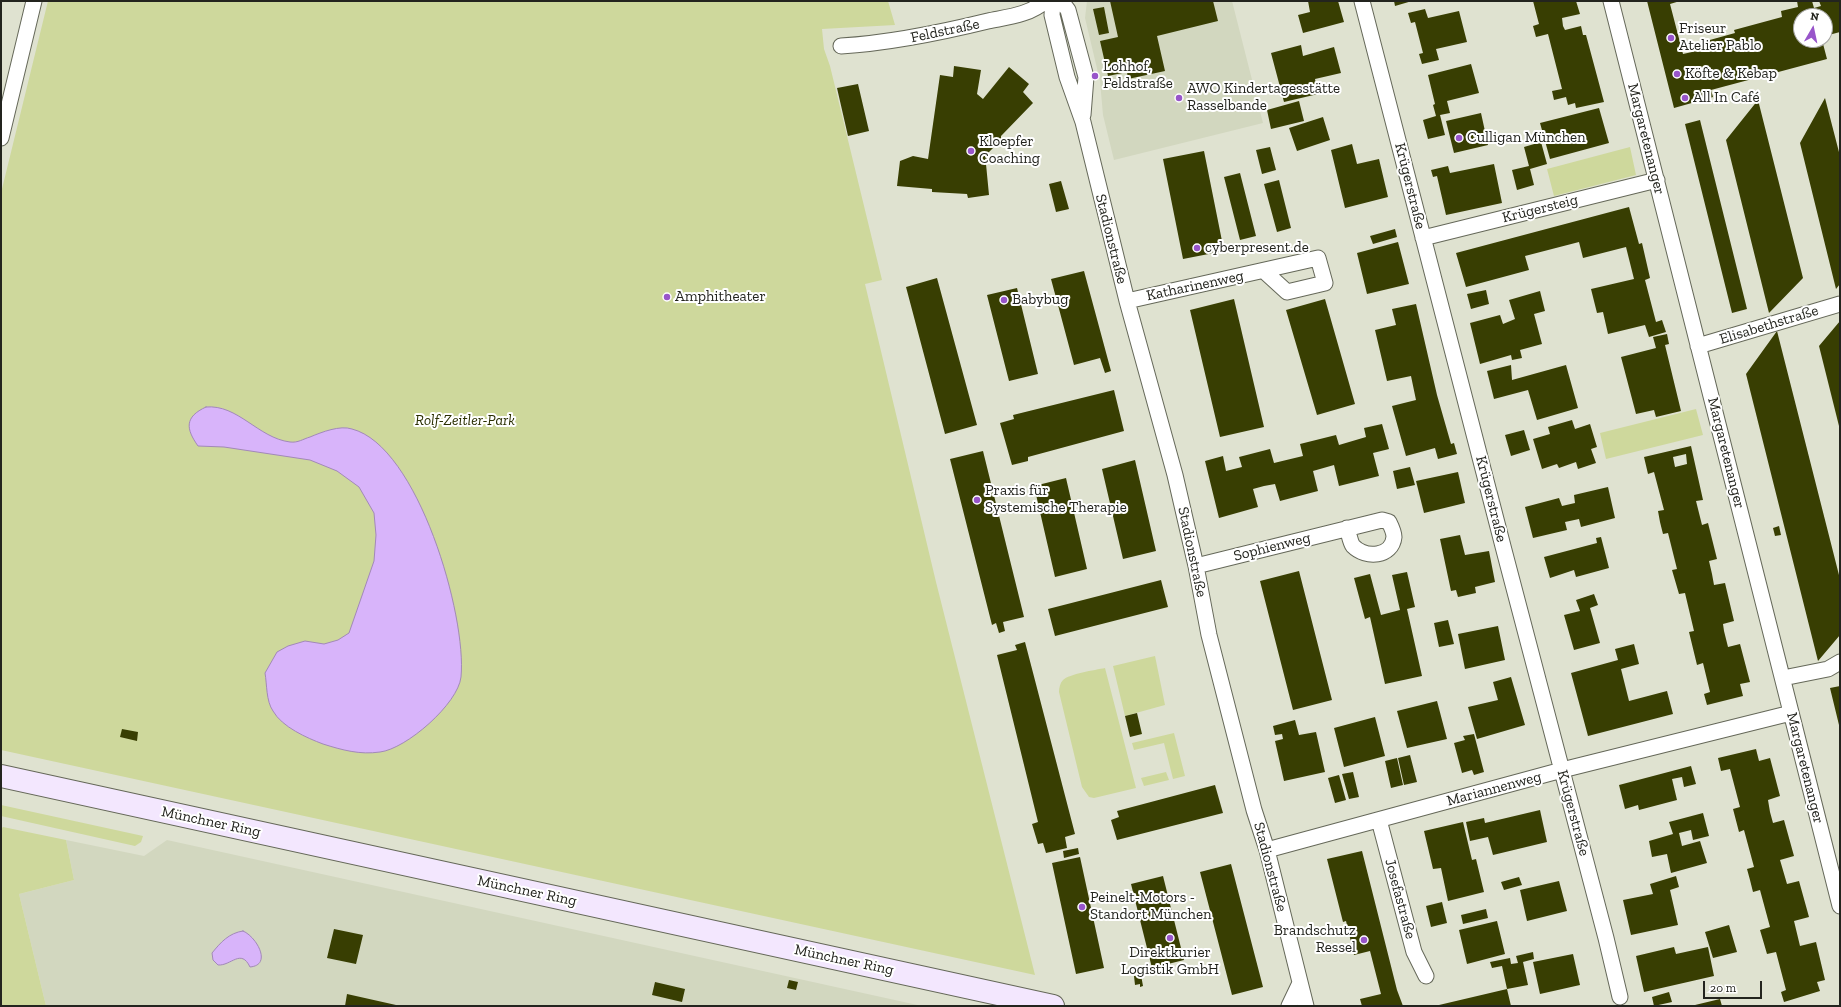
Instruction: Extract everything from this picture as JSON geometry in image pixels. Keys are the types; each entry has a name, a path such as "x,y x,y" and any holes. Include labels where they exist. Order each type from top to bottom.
{"main road":[{"name":"Münchner Ring","path":"1,776 1054,1006"}],"street":[{"path":"1,138 34,1"},
{"name":"Feldstraße","path":"841,46 911,39 1036,9 1045,1"},
{"name":"Stadionstraße","path":"1053,1 1052,15 1067,77 1083,122 1127,301 1175,475 1196,566 1209,635 1254,810 1267,850 1306,1006"},
{"name":"Stadionstraße","path":"1061,1 1068,10 1086,77 1083,122"},
{"name":"Krügerstraße","path":"1362,1 1606,938 1620,997"},
{"name":"Margaretenanger","path":"1611,1 1840,906"},
{"name":"Krügersteig","path":"1423,238 1657,180"},
{"name":"Katharinenweg","path":"1127,301 1264,271"},
{"name":"Elisabethstraße","path":"1698,346 1840,304"},
{"name":"Sophienweg","path":"1196,566 1347,528"},
{"path":"1783,678 1828,669 1840,662"},
{"name":"Mariannenweg","path":"1267,850 1562,770 1791,713"},
{"name":"Josefastraße","path":"1379,820 1414,952 1426,976"},
{"path":"1289,1006 1300,983"}],"shaded area":[{"name":"AWO Kindertagesstätte Rasselbande","path":"1087,1 1232,1 1263,123 1114,160 1103,115 1100,81 1085,18"},
{"path":"206,407 217,407 228,411 268,434 290,442 298,441 331,430 342,428 352,429 376,442 398,466 417,499 434,536 447,576 456,615 461,650 461,677 458,688 451,700 429,724 403,743 391,749 373,753 344,750 310,739 295,731 282,722 273,711 268,697 265,673 277,652 288,646 305,641 324,644 338,640 349,633 374,561 376,535 374,513 359,487 337,471 310,460 224,447 198,446 191,434 189,424 194,415"},
{"path":"66,840 144,856 167,840 922,1006 46,1006 19,894 74,880"},
{"path":"243,931 253,938 257,944 260,950 260,961 257,965 250,967 247,962 239,958 223,965 218,965 213,960 212,953 226,939 238,932"}],"green space":[{"name":"Rolf-Zeitler-Park","path":"48,1 888,1 895,25 822,29 824,49 830,66 882,280 865,284 936,582 1035,975 1,750 1,193"},
{"path":"1630,147 1636,175 1554,196 1547,169"},
{"path":"1696,409 1703,435 1606,459 1600,433"},
{"path":"1155,656 1165,705 1125,716 1113,666"},
{"path":"1105,668 1136,788 1094,798 1089,797 1082,787 1059,690 1061,683 1066,678 1082,672"},
{"path":"1174,733 1185,776 1173,779 1164,743 1134,750 1132,743"},
{"path":"1166,772 1169,780 1144,786 1141,778"},
{"path":"1,805 143,836 141,842 135,846 1,816"},
{"path":"3,827 66,840 74,880 19,894 46,1006 1,1006 1,829"}],"building":[{"path":"1110,1 1213,1 1218,21 1157,36 1165,71 1128,79 1127,72 1108,76 1100,41 1118,37"},
{"path":"1308,1 1338,1 1344,22 1303,33 1298,15 1310,12"},
{"path":"1394,1 1412,1 1395,6"},
{"path":"1533,1 1576,1 1580,14 1562,18 1563,26 1565,30 1581,26 1583,35 1586,35 1604,102 1576,108 1575,103 1568,105 1566,97 1554,100 1552,91 1562,89 1548,34 1536,37 1533,26 1539,24"},
{"path":"1647,1 1680,1 1670,4 1683,54 1701,50 1699,43 1735,33 1734,30 1782,17 1781,11 1793,8 1793,48 1824,48 1827,59 1711,90 1713,97 1674,108"},
{"path":"1797,1 1812,1 1814,8 1794,8 1798,7"},
{"path":"1819,1 1840,1 1840,32 1833,34 1833,8 1814,8 1821,6"},
{"path":"1104,7 1109,33 1099,35 1093,9"},
{"path":"1425,9 1428,18 1459,11 1467,42 1436,49 1439,60 1422,64 1419,54 1423,53 1415,22 1411,23 1408,13"},
{"path":"1301,45 1303,56 1334,47 1341,73 1315,79 1318,94 1284,102 1271,53"},
{"path":"1471,64 1479,93 1447,101 1450,113 1440,115 1445,135 1428,139 1423,120 1436,116 1433,105 1435,104 1428,75"},
{"path":"954,66 981,70 977,94 983,99 1009,67 1029,84 1023,92 1033,103 1001,136 1001,140 989,152 986,164 989,195 968,198 967,194 932,192 932,189 897,186 900,161 913,156 928,159 940,75 953,77"},
{"path":"858,84 869,131 848,136 837,88"},
{"path":"1825,98 1840,156 1840,284 1836,289 1800,143"},
{"path":"1758,100 1803,278 1769,313 1726,140"},
{"path":"1299,101 1304,121 1271,129 1267,110"},
{"path":"1599,108 1609,143 1550,159 1540,123"},
{"path":"1481,113 1488,145 1454,153 1446,121"},
{"path":"1323,117 1330,140 1297,151 1289,128"},
{"path":"1700,120 1747,309 1732,313 1685,124"},
{"path":"1541,142 1547,164 1530,169 1534,185 1517,190 1512,170 1529,166 1524,147"},
{"path":"1352,144 1357,164 1379,159 1388,197 1345,208 1331,150"},
{"path":"1270,147 1276,170 1262,174 1256,150"},
{"path":"1204,151 1224,251 1183,259 1163,159"},
{"path":"1494,164 1502,203 1446,215 1437,176 1433,177 1431,170 1448,166 1450,173"},
{"path":"1240,173 1256,236 1240,240 1224,177"},
{"path":"1279,180 1291,228 1277,232 1264,184"},
{"path":"1061,181 1069,209 1056,212 1049,184"},
{"path":"1629,207 1639,244 1642,243 1650,278 1645,280 1656,322 1662,320 1666,332 1649,337 1645,325 1608,334 1603,312 1597,313 1591,289 1634,279 1626,247 1583,258 1579,242 1525,256 1529,270 1466,287 1456,253"},
{"path":"1395,229 1397,237 1373,244 1370,236"},
{"path":"1398,242 1409,284 1367,294 1357,253"},
{"path":"1084,271 1111,371 1105,373 1100,358 1074,365 1051,279"},
{"path":"937,278 977,425 945,434 906,287"},
{"path":"1017,288 1038,374 1009,381 987,295"},
{"path":"1486,290 1489,304 1471,309 1467,294"},
{"path":"1540,291 1545,311 1534,314 1542,344 1520,350 1522,358 1512,360 1511,355 1480,364 1470,323 1500,315 1503,324 1515,319 1509,300"},
{"path":"1234,299 1264,427 1220,437 1190,310"},
{"path":"1325,299 1355,404 1317,415 1286,310"},
{"path":"1416,304 1437,395 1451,444 1454,443 1457,454 1438,459 1435,448 1406,456 1392,406 1416,400 1411,376 1387,381 1375,330 1396,325 1392,309"},
{"path":"1840,321 1840,426 1839,426 1819,346"},
{"path":"1777,331 1840,579 1840,635 1818,661 1746,374"},
{"path":"1667,334 1669,344 1665,345 1681,411 1656,417 1654,410 1636,414 1621,357 1656,348 1653,337"},
{"path":"1511,365 1512,380 1566,365 1578,408 1537,420 1528,390 1494,399 1487,371"},
{"path":"1114,390 1124,431 1028,457 1028,461 1012,465 1000,423 1014,419 1013,415"},
{"path":"1572,420 1575,429 1590,424 1597,447 1591,449 1596,463 1578,469 1576,462 1559,468 1557,464 1542,469 1533,439 1550,434 1548,427"},
{"path":"1382,424 1389,449 1373,453 1379,476 1339,486 1334,465 1313,471 1318,491 1280,501 1275,484 1253,489 1258,507 1219,518 1205,461 1223,456 1226,471 1242,467 1239,457 1270,449 1274,463 1303,456 1300,444 1336,435 1339,445 1366,437 1364,428"},
{"path":"1524,430 1530,450 1511,456 1505,435"},
{"path":"1691,446 1703,500 1696,501 1702,525 1708,523 1717,559 1709,561 1714,585 1725,583 1734,621 1723,624 1728,647 1740,644 1750,682 1740,684 1743,696 1707,705 1704,694 1710,692 1703,663 1697,665 1689,632 1694,631 1685,593 1679,594 1672,570 1677,569 1668,533 1663,534 1660,522 1658,511 1664,510 1654,472 1648,474 1644,457","holes":["1686,454 1687,464 1675,467 1673,457"]},
{"path":"983,451 1024,617 1003,622 1005,631 999,633 996,623 992,625 950,459"},
{"path":"1135,460 1156,551 1123,559 1102,469"},
{"path":"1410,467 1415,485 1397,489 1393,471"},
{"path":"1458,472 1465,503 1424,513 1416,481"},
{"path":"1066,478 1087,569 1055,577 1034,486"},
{"path":"1608,487 1615,518 1581,527 1579,519 1565,522 1567,530 1533,538 1525,507 1559,498 1562,506 1575,503 1574,495"},
{"path":"1779,526 1781,535 1775,536 1773,528"},
{"path":"1460,535 1465,555 1489,551 1495,582 1475,587 1476,593 1458,597 1456,590 1451,591 1440,539"},
{"path":"1601,537 1609,568 1576,577 1574,570 1550,578 1544,557 1597,543 1596,538"},
{"path":"1299,571 1332,700 1293,710 1260,581"},
{"path":"1407,572 1415,607 1407,609 1422,676 1385,684 1370,617 1365,619 1354,578 1370,574 1381,615 1400,610 1392,575"},
{"path":"1161,580 1168,607 1055,636 1048,609"},
{"path":"1594,594 1598,605 1590,608 1600,643 1574,650 1564,615 1580,611 1576,600"},
{"path":"1448,620 1454,644 1439,647 1434,623"},
{"path":"1498,626 1505,660 1465,669 1458,634"},
{"path":"1025,642 1075,834 1065,837 1067,848 1046,853 1043,843 1038,844 1032,824 1038,822 997,655 1017,650 1015,645"},
{"path":"1634,644 1639,664 1621,669 1629,701 1667,691 1673,714 1588,736 1571,673 1618,660 1615,649"},
{"path":"1511,677 1525,725 1477,739 1468,707 1498,700 1493,682"},
{"path":"1840,686 1840,725 1839,725 1830,688"},
{"path":"1437,701 1447,739 1407,748 1397,711"},
{"path":"1137,713 1142,734 1130,737 1125,716"},
{"path":"1375,717 1385,756 1344,767 1334,728"},
{"path":"1295,720 1299,735 1316,732 1325,772 1284,781 1275,741 1283,739 1282,734 1275,735 1273,726"},
{"path":"122,729 138,732 137,741 120,737"},
{"path":"1474,734 1484,772 1474,775 1472,770 1462,773 1454,743 1465,740 1463,736"},
{"path":"1756,749 1759,761 1770,758 1780,796 1768,800 1770,812 1773,823 1784,820 1794,856 1780,860 1787,884 1799,881 1809,917 1794,921 1800,946 1816,942 1825,980 1817,982 1820,991 1784,1002 1781,992 1786,990 1776,952 1767,954 1760,930 1770,927 1760,890 1753,892 1747,869 1754,867 1744,830 1739,832 1733,809 1740,807 1730,769 1721,771 1718,758"},
{"path":"1410,755 1417,782 1404,785 1398,758"},
{"path":"1397,758 1403,785 1391,788 1385,761"},
{"path":"1691,766 1696,784 1684,787 1682,777 1672,779 1677,800 1639,810 1638,805 1625,809 1619,785"},
{"path":"1353,772 1359,797 1349,799 1342,774"},
{"path":"1339,775 1346,800 1335,803 1328,778"},
{"path":"1215,785 1223,813 1117,840 1111,820 1119,817 1117,811"},
{"path":"1540,810 1547,842 1493,855 1488,837 1470,841 1466,822 1484,818 1485,823"},
{"path":"1703,813 1709,836 1693,840 1691,830 1679,833 1682,846 1700,841 1707,863 1671,873 1667,854 1652,857 1649,841 1673,834 1669,822"},
{"path":"1463,822 1472,860 1476,859 1484,892 1448,901 1441,868 1433,869 1424,831"},
{"path":"1078,848 1079,854 1064,858 1063,851"},
{"path":"1362,851 1397,990 1403,1006 1362,1006 1360,999 1381,994 1370,951 1354,955 1346,921 1343,922 1327,859"},
{"path":"1080,857 1104,968 1076,974 1052,863"},
{"path":"1231,864 1263,987 1232,995 1200,872"},
{"path":"1163,876 1184,960 1152,968 1131,884"},
{"path":"1676,876 1679,887 1670,890 1678,925 1631,935 1623,900 1653,894 1650,884"},
{"path":"1519,877 1522,885 1504,890 1501,882"},
{"path":"1559,881 1567,911 1527,921 1520,890"},
{"path":"1442,902 1447,923 1431,927 1426,906"},
{"path":"1486,909 1488,918 1463,924 1461,915"},
{"path":"1497,921 1505,954 1467,964 1459,930"},
{"path":"1729,925 1737,952 1713,958 1705,932"},
{"path":"334,929 363,935 356,964 327,958"},
{"path":"1674,947 1676,954 1708,947 1714,976 1644,992 1636,956"},
{"path":"1533,952 1534,959 1523,962 1528,985 1507,989 1502,966 1492,968 1490,962 1510,958 1511,964 1518,963 1516,956"},
{"path":"1573,954 1580,985 1540,994 1533,962"},
{"path":"1141,975 1143,986 1140,987 1140,984 1135,985 1134,976"},
{"path":"789,980 798,982 796,990 787,988"},
{"path":"655,982 685,989 682,1002 652,995"},
{"path":"1507,989 1511,1006 1439,1006 1439,1005"},
{"path":"1669,992 1672,1002 1654,1006 1652,997"},
{"path":"347,994 396,1005 396,1006 345,1006"},
{"path":"1720,999 1722,1006 1695,1006 1695,1005"}],"place":[{"name":"Friseur Atelier Pablo","path":"1671,38"},
{"name":"Köfte & Kebap","path":"1677,74"},
{"name":"Lohhof, Feldstraße","path":"1095,76"},
{"name":"AWO Kindertagesstätte Rasselbande","path":"1179,98"},
{"name":"All In Café","path":"1685,98"},
{"name":"Culligan München","path":"1459,138"},
{"name":"Kloepfer Coaching","path":"971,151"},
{"name":"cyberpresent.de","path":"1197,248"},
{"name":"Amphitheater","path":"667,297"},
{"name":"Babybug","path":"1004,300"},
{"name":"Praxis für Systemische Therapie","path":"977,500"},
{"name":"Peinelt-Motors - Standort München","path":"1082,907"},
{"name":"Direktkurier Logistik GmbH","path":"1170,938"},
{"name":"Brandschutz Ressel","path":"1364,940"}]}
